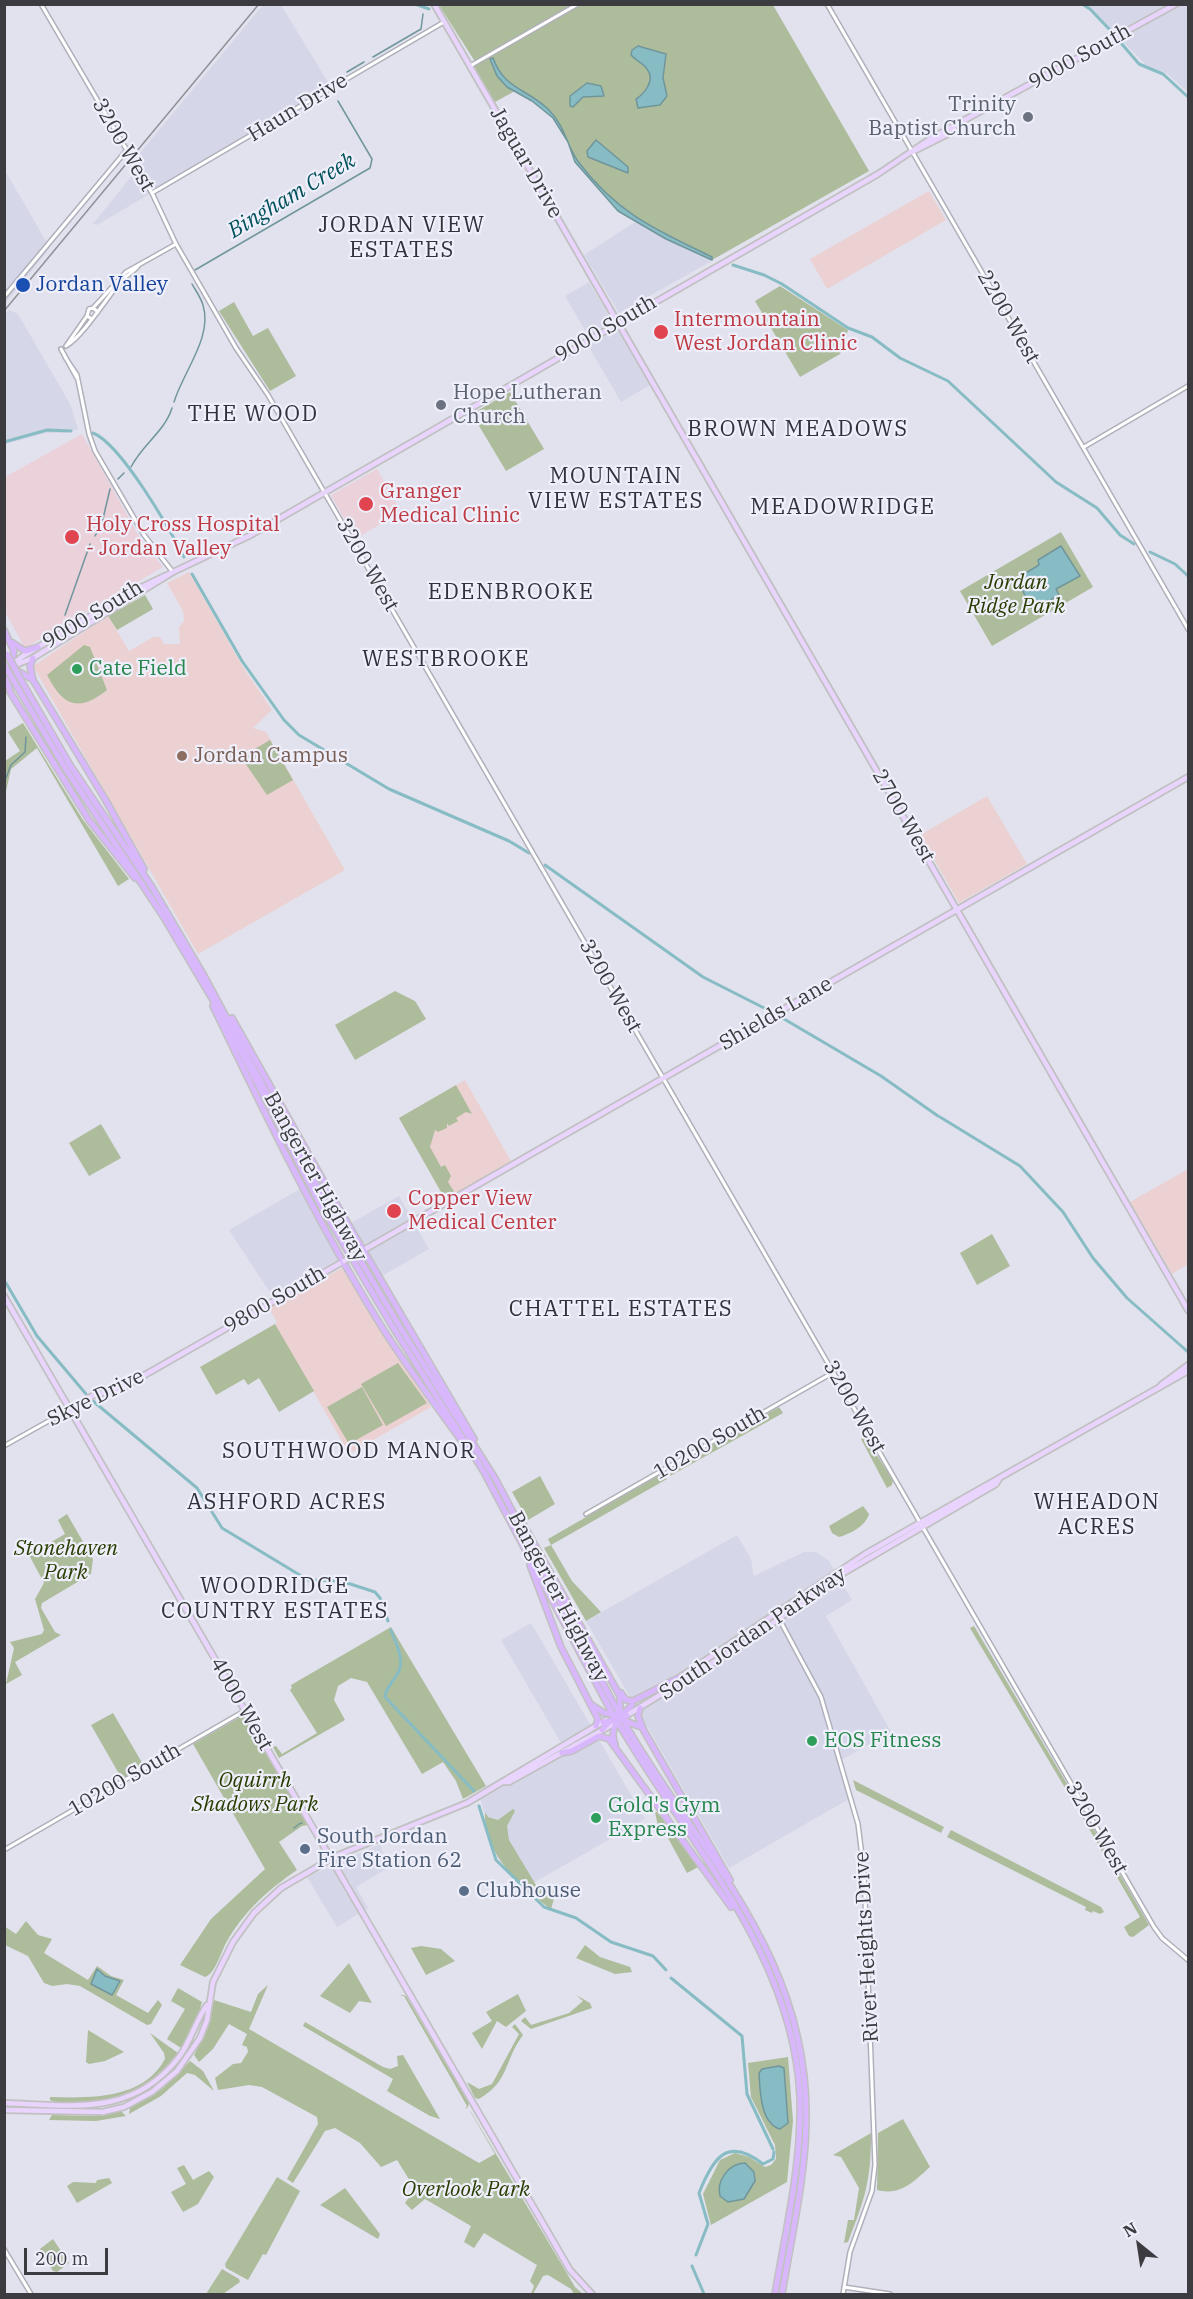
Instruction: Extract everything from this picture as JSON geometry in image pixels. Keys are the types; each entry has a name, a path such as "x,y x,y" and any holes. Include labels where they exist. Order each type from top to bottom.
{"highway":[{"path":"4,630 14,651 6,667 8,688 97,830 165,914"},
{"path":"9,638 23,650 38,647"},
{"name":"Bangerter Highway","path":"6,652 19,683"},
{"path":"33,658 30,667 33,680 105,799 165,914"},
{"path":"6,667 22,672 33,680"},
{"name":"Bangerter Highway","path":"6,667 19,683 201,974 325,1201 485,1468 618,1717 756,1942 774,1978 788,2018 796,2057 800,2098 798,2154 775,2295"},
{"path":"4,690 23,714"},
{"path":"201,974 246,1042 363,1250 464,1418 485,1468"},
{"path":"201,974 289,1162 344,1261 387,1335 485,1468"},
{"path":"501,1497 575,1611 625,1699 632,1701 682,1676"},
{"path":"501,1497 527,1557 561,1647 598,1720 597,1725"},
{"path":"614,1682 621,1700 613,1738 623,1758"},
{"path":"589,1701 600,1711 638,1725 644,1731"},
{"path":"602,1730 632,1705"},
{"path":"640,1708 639,1718 644,1731 755,1926"},
{"path":"603,1722 618,1717"},
{"name":"Bangerter Highway","path":"618,1717 755,1926 777,1967 788,1999 801,2052 806,2088 804,2159 782,2295"},
{"path":"562,1753 601,1736 610,1740 756,1942"}],"main road":[{"name":"Jaguar Drive","path":"434,4 618,322"},
{"name":"9000 South","path":"6,667 33,658 173,572 237,542 912,152 946,136 954,129 1176,4"},
{"name":"2700 West","path":"618,322 1188,1310"},
{"name":"9000 South","path":"17,664 38,647 133,591 166,573 173,572"},
{"name":"Shields Lane","path":"363,1250 1188,777"},
{"name":"9800 South","path":"188,1350 363,1250"},
{"name":"4000 West","path":"4,1296 568,2266 592,2295"},
{"name":"Skye Drive","path":"70,1409 96,1394 120,1389 188,1350"},
{"name":"South Jordan Parkway","path":"1161,1385 1188,1365"},
{"name":"South Jordan Parkway","path":"632,1705 682,1676 815,1585 1188,1371"},
{"name":"South Jordan Parkway","path":"618,1717 640,1708 741,1646 840,1575 921,1524"},
{"path":"4,2103 90,2106 116,2102 132,2096 153,2083 176,2061 192,2037 207,2005 223,1959 250,1917 288,1883 331,1858 450,1811 504,1782 507,1778 603,1722"},
{"path":"504,1782 509,1782 602,1730"},
{"path":"4,2110 98,2113 118,2109 141,2099 163,2085 189,2056 206,2025 207,2005"}],"street":[{"name":"3200 West","path":"41,4 152,194 176,244 325,492 1156,1931 1188,1960"},
{"path":"470,67 578,4"},
{"name":"2200 West","path":"827,4 1188,629"},
{"name":"Haun Drive","path":"152,194 444,22"},
{"path":"4,297 126,150"},
{"path":"138,266 123,279 96,317 66,346 87,316 89,309 93,308 124,274 176,244"},
{"path":"93,308 98,312"},
{"path":"87,316 92,319"},
{"path":"61,349 77,378 93,447 146,538 173,572"},
{"path":"1083,447 1188,386"},
{"name":"10200 South","path":"586,1514 834,1372"},
{"name":"Skye Drive","path":"4,1446 70,1409"},
{"name":"River Heights Drive","path":"776,1613 813,1678 826,1709 851,1794 863,1860 875,2165 872,2191 851,2247 843,2295"},
{"name":"10200 South","path":"4,1850 246,1710"},
{"path":"4,2249 30,2295"},
{"path":"844,2287 890,2295"}],"shaded area":[{"path":"263,5 281,5 331,87 97,225 93,224 134,173 135,159"},
{"path":"1087,5 1188,5 1188,92 1166,73 1146,65"},
{"path":"4,169 50,248 5,304 4,304"},
{"path":"929,191 946,220 827,289 810,259"},
{"path":"635,222 711,259 710,262 619,313 584,255"},
{"path":"589,282 650,385 621,402 589,347 593,344 565,296"},
{"path":"9,310 18,314 70,404 78,429 67,433 46,433 5,444 4,315"},
{"name":"Holy Cross Hospital - Jordan Valley","path":"82,434 142,542 163,567 25,648 5,612 5,477"},
{"name":"Granger Medical Clinic","path":"377,469 401,512 355,539 331,495"},
{"name":"Jordan Campus","path":"189,572 243,667 272,710 253,728 266,732 345,870 198,954 33,666 108,616 129,651 153,637 160,637 164,644 180,644 179,627 184,621 183,611 167,583"},
{"path":"987,796 1027,864 959,903 920,835"},
{"path":"465,1080 511,1161 446,1200 399,1118"},
{"path":"1188,1169 1188,1264 1172,1274 1130,1202"},
{"path":"300,1189 338,1259 273,1297 229,1230"},
{"path":"399,1196 429,1249 382,1276 351,1223"},
{"path":"342,1268 431,1407 349,1454 275,1324 277,1322 269,1308"},
{"path":"737,1535 751,1559 754,1576 804,1552 816,1552 829,1561 852,1600 826,1616 891,1732 838,1762 849,1799 729,1868 586,1621"},
{"path":"531,1623 645,1819 526,1887 498,1858 478,1791 561,1743 501,1640"},
{"path":"380,1844 388,1868 356,1887 368,1908 337,1927 307,1877"}],"green space":[{"path":"439,5 773,5 869,171 712,260 666,239 618,211 575,162 568,142 553,118 533,101 515,91 495,102 474,67 476,65 474,60"},
{"path":"780,286 848,330 840,354 800,377 755,301"},
{"path":"234,302 253,336 268,328 296,376 270,391 219,311"},
{"path":"510,392 544,449 506,471 472,414"},
{"name":"Jordan Ridge Park","path":"1061,532 1093,587 992,646 960,591"},
{"path":"145,595 153,609 117,630 108,616"},
{"name":"Cate Field","path":"84,645 90,647 107,690 88,702 72,703 59,694 47,675"},
{"path":"23,723 83,820 129,879 118,886 37,748 11,769 5,796 5,761 20,751 8,732"},
{"path":"270,740 293,780 267,795 241,757"},
{"path":"395,991 415,1001 426,1019 355,1060 335,1025"},
{"path":"456,1085 472,1114 466,1112 456,1118 458,1121 449,1126 447,1123 447,1128 438,1132 435,1130 430,1147 441,1167 445,1165 451,1176 448,1182 455,1193 445,1199 399,1118"},
{"path":"101,1124 121,1158 89,1176 69,1143"},
{"path":"992,1234 1010,1266 977,1285 960,1253"},
{"path":"275,1324 314,1391 279,1412 259,1378 248,1385 244,1379 216,1395 200,1367"},
{"path":"398,1363 427,1403 386,1426 361,1384"},
{"path":"362,1387 383,1425 349,1444 327,1407"},
{"path":"779,1407 783,1413 670,1476 670,1469"},
{"path":"865,1437 893,1480 892,1485 887,1488 861,1439"},
{"path":"661,1474 667,1479 551,1545 548,1539"},
{"path":"540,1476 555,1504 528,1520 512,1492"},
{"path":"863,1506 869,1514 861,1526 839,1537 832,1533 829,1526"},
{"name":"Stonehaven Park","path":"67,1514 93,1559 91,1574 42,1603 41,1608 55,1632 61,1635 15,1662 22,1675 6,1684 14,1648 10,1642 42,1634 44,1630 35,1599 44,1583 29,1555 65,1534 58,1520"},
{"path":"551,1545 572,1581 601,1612 586,1621 544,1548"},
{"path":"974,1626 1073,1794 1071,1798 970,1628"},
{"path":"391,1627 486,1786 463,1799 456,1781 443,1762 422,1774 367,1682 351,1678 338,1686 334,1700 345,1720 279,1758 273,1747 276,1746 282,1754 317,1733 290,1690 291,1685"},
{"path":"113,1713 144,1766 122,1779 91,1725"},
{"name":"Oquirrh Shadows Park","path":"240,1717 245,1717 308,1825 302,1826 279,1842 297,1870 267,1893 240,1921 215,1967 205,1977 180,1965 211,1919 265,1869 193,1744"},
{"path":"853,1780 944,1827 941,1833 856,1790"},
{"path":"1073,1801 1078,1802 1149,1925 1133,1937 1129,1936 1124,1927 1140,1917"},
{"path":"513,1809 515,1811 507,1826 509,1840 536,1885 556,1892 551,1909 527,1890 506,1868 490,1841 485,1812 488,1817 498,1820"},
{"path":"655,1812 700,1866 687,1873 662,1827 658,1826"},
{"path":"951,1830 1101,1907 1104,1912 1100,1914 1085,1910 1086,1907 947,1837"},
{"path":"26,1921 38,1935 52,1939 44,1953 88,1980 97,1966 111,1976 124,1980 116,1995 148,2013 158,2000 162,2005 151,2024 147,2025 80,1986 67,1984 52,1986 44,1983 28,1956 5,1945 4,1926 16,1934"},
{"path":"585,1945 600,1957 630,1967 632,1972 615,1974 576,1958"},
{"path":"421,1946 441,1949 455,1961 426,1975 411,1948"},
{"path":"349,1963 372,2003 359,2001 350,2013 320,1996"},
{"name":"Overlook Park","path":"268,1985 249,2029 479,2163 495,2154 470,2111 575,2287 583,2294 574,2294 571,2289 548,2275 543,2276 531,2294 534,2286 530,2281 537,2265 484,2233 474,2248 464,2242 471,2226 425,2199 412,2210 405,2203 415,2189 397,2160 381,2167 360,2143 335,2128 325,2131 293,2183 287,2179 318,2124 317,2117 262,2087 249,2085 218,2090 215,2078 233,2064 241,2063 248,2052 247,2047 242,2045 247,2034 229,2024 213,2049 199,2062 194,2055 207,2029 214,2000 251,2012 258,1994"},
{"path":"178,1988 202,2002 197,2020 181,2048 167,2039 185,2009 171,2001"},
{"path":"518,1994 526,2011 506,2027 497,2021 482,2049 472,2033 492,2021 486,2012"},
{"path":"403,1995 406,1996 469,2103 468,2107 465,2109 467,2106 404,1996 400,1996"},
{"path":"576,1995 590,2003 592,2008 531,2029 521,2021 525,2017 531,2025 569,2013 583,2001"},
{"path":"305,2022 383,2067 390,2069 398,2066 397,2056 403,2055 440,2119 430,2116 387,2091 393,2079 303,2026"},
{"path":"515,2024 523,2035 502,2077 489,2092 479,2099 475,2098 467,2082 479,2089 492,2084 519,2034 512,2027"},
{"path":"88,2030 124,2052 105,2061 89,2064 86,2062"},
{"path":"150,2033 178,2053 169,2066 146,2085 103,2101 73,2103 50,2100 50,2097 114,2094 143,2082 165,2059 164,2053"},
{"path":"788,2057 793,2121 787,2182 711,2225 703,2194 720,2160 735,2153 749,2157 765,2167 771,2165 776,2159 775,2145 751,2097 748,2063"},
{"path":"190,2061 203,2071 214,2091 195,2075 187,2073 161,2096 129,2114 130,2108 162,2089"},
{"path":"121,2111 126,2116 96,2121 49,2120 52,2115 94,2116"},
{"path":"903,2119 930,2167 900,2189 877,2190 878,2133"},
{"path":"871,2133 870,2165 866,2189 848,2242 844,2243 848,2220 854,2220 859,2188 841,2157 833,2155"},
{"path":"184,2165 193,2180 209,2171 214,2177 198,2204 183,2212 171,2192 186,2184 177,2168"},
{"path":"277,2177 300,2191 266,2255 263,2254 248,2280 226,2268 225,2264"},
{"path":"109,2178 112,2183 77,2203 67,2186 73,2182 96,2183 97,2180"},
{"path":"345,2188 380,2234 378,2239 320,2205"},
{"path":"53,2239 69,2263 57,2272 53,2271 40,2249"},
{"path":"222,2269 239,2279 240,2282 223,2294 206,2294"}],"water":[{"path":"638,46 666,54 663,78 667,96 660,105 638,108 636,99 645,90 650,78 645,67 631,55 632,50"},
{"path":"493,58 498,69 510,83 548,109 559,123 568,141 553,118 532,101 507,87 497,76 490,59"},
{"path":"587,83 601,86 604,96 583,97 573,107 570,106 570,96"},
{"path":"596,140 628,167 628,173 588,157 587,151"},
{"path":"569,144 575,158 609,196 656,229 712,257 712,260 666,239 618,211 575,162"},
{"path":"1061,546 1080,576 1056,589 1059,595 1033,610 1016,579 1039,565 1038,560"},
{"path":"97,1969 105,1976 120,1981 112,1995 91,1984"},
{"path":"779,2066 784,2068 788,2123 780,2129 768,2120 762,2105 759,2073 762,2069"},
{"path":"745,2163 754,2172 755,2181 744,2199 728,2202 720,2196 722,2179 729,2169"}],"waterway":[{"name":"Bingham Creek","path":"415,4 429,9"},
{"path":"1082,4 1110,30"},
{"name":"Bingham Creek","path":"373,57 421,29 423,14"},
{"path":"1121,43 1139,64 1163,74 1188,97"},
{"name":"Bingham Creek","path":"347,72 364,62"},
{"name":"Bingham Creek","path":"195,270 370,168 372,159 338,101"},
{"path":"733,265 764,275 782,284 848,328 872,337 900,358 948,381 1056,482 1097,508 1120,535 1134,544"},
{"name":"Bingham Creek","path":"174,402 201,342 204,329 203,305 192,284"},
{"name":"Bingham Creek","path":"131,467 164,424 172,408"},
{"path":"4,442 47,430 71,431"},
{"path":"93,433 104,440 130,469 184,557"},
{"name":"Bingham Creek","path":"118,479 124,473"},
{"name":"Bingham Creek","path":"102,523 110,489"},
{"name":"Bingham Creek","path":"95,536 99,529"},
{"name":"Bingham Creek","path":"65,615 90,544"},
{"path":"1150,552 1175,564 1188,576"},
{"path":"192,574 242,661 284,720 299,735 389,789 509,841 529,853"},
{"name":"Bingham Creek","path":"4,783 11,765 25,752 26,737"},
{"path":"545,865 703,977 772,1012"},
{"path":"779,1016 881,1076 938,1116"},
{"path":"940,1117 1020,1166 1063,1212 1093,1258 1127,1298 1188,1352"},
{"path":"6,1283 37,1336 86,1394"},
{"path":"93,1401 197,1488 222,1528 308,1580 341,1581 375,1592 380,1598 388,1621"},
{"path":"391,1630 401,1663 399,1672 387,1689 385,1697 474,1791"},
{"path":"479,1806 496,1860 544,1907 576,1918 611,1942 653,1956 666,1970"},
{"path":"294,1828 298,1825"},
{"path":"671,1978 742,2036 747,2094 773,2149"},
{"path":"696,2255 708,2224 699,2193 716,2161 723,2155 740,2152 763,2164 773,2159 774,2152"},
{"path":"692,2266 704,2294"}],"tram line":[{"path":"4,311 259,4"}],"place":[{"name":"Trinity Baptist Church","path":"1028,117"},
{"name":"Jordan Valley","path":"23,285"},
{"name":"Intermountain West Jordan Clinic","path":"661,332"},
{"name":"Hope Lutheran Church","path":"441,405"},
{"name":"Granger Medical Clinic","path":"366,504"},
{"name":"Holy Cross Hospital - Jordan Valley","path":"72,537"},
{"name":"Cate Field","path":"77,669"},
{"name":"Jordan Campus","path":"182,756"},
{"name":"Copper View Medical Center","path":"394,1211"},
{"name":"EOS Fitness","path":"812,1741"},
{"name":"Gold's Gym Express","path":"596,1818"},
{"name":"South Jordan Fire Station 62","path":"305,1849"},
{"name":"Clubhouse","path":"464,1891"}],"district":[{"name":"JORDAN VIEW ESTATES","path":"402,238"},
{"name":"THE WOOD","path":"253,415"},
{"name":"BROWN MEADOWS","path":"798,430"},
{"name":"MOUNTAIN VIEW ESTATES","path":"616,490"},
{"name":"MEADOWRIDGE","path":"843,508"},
{"name":"EDENBROOKE","path":"511,593"},
{"name":"WESTBROOKE","path":"446,660"},
{"name":"CHATTEL ESTATES","path":"621,1310"},
{"name":"SOUTHWOOD MANOR","path":"349,1452"},
{"name":"ASHFORD ACRES","path":"287,1503"},
{"name":"WHEADON ACRES","path":"1097,1516"},
{"name":"WOODRIDGE COUNTRY ESTATES","path":"275,1600"}]}
